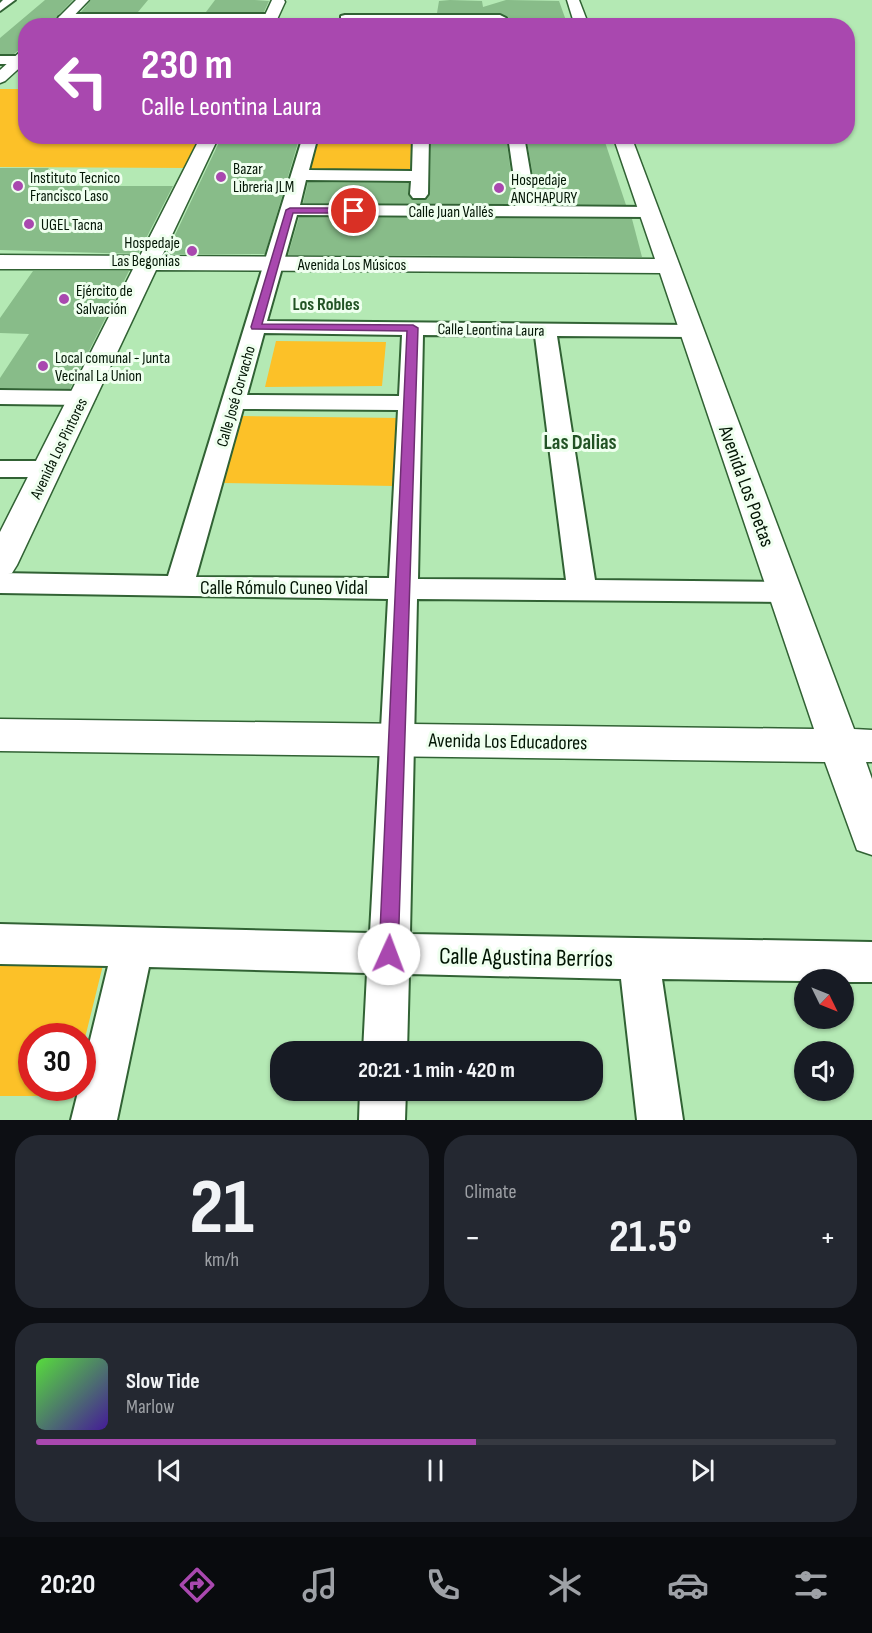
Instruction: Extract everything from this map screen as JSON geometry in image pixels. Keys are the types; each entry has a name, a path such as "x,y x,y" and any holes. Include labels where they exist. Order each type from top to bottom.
{"street":[{"path":"0,8 10,0"},
{"path":"64,18 83,0"},
{"path":"271,18 278,0"},
{"path":"573,0 579,18"},
{"path":"345,17 362,18"},
{"path":"0,60 18,58"},
{"path":"0,78 18,62"},
{"name":"Avenida Los Pintores","path":"0,566 206,144"},
{"name":"Calle José Corvacho","path":"180,587 309,144"},
{"path":"418,211 421,144"},
{"path":"517,144 528,212"},
{"name":"Avenida Los Poetas","path":"625,144 785,592 856,746 872,836"},
{"path":"300,175 420,176"},
{"name":"Calle Juan Vallés","path":"290,210 649,212"},
{"name":"Avenida Los Músicos","path":"0,262 668,266"},
{"name":"Calle Leontina Laura","path":"256,327 691,331"},
{"path":"385,1041 413,328"},
{"path":"545,330 582,589"},
{"path":"0,397 83,398"},
{"path":"233,402 410,403"},
{"path":"0,469 47,469"},
{"name":"Calle Rómulo Cuneo Vidal","path":"0,583 180,587 402,587 785,592"},
{"name":"Avenida Los Educadores","path":"0,735 856,746"},
{"name":"Calle Agustina Berríos","path":"0,944 133,949 872,962"},
{"path":"94,1120 133,949"},
{"path":"639,959 660,1120"},
{"path":"382,1120 383,1101"}],"shaded area":[{"path":"0,89 18,89 18,144 199,144 187,168 0,167"},
{"path":"317,144 411,144 410,172 309,172"},
{"path":"276,341 386,342 382,386 265,387"},
{"path":"242,416 400,418 394,486 223,483"},
{"path":"103,965 89,1023 18,1023 18,1096 0,1096 0,966"}],"building":[{"path":"45,0 73,0 56,18 24,18"},
{"path":"91,0 148,0 138,12 81,12"},
{"path":"215,0 269,1 264,12 206,12"},
{"path":"506,0 559,1 565,18 507,18 500,13 437,13 439,1 482,1 483,7"},
{"path":"18,23 18,51 14,54 0,54 0,38"},
{"path":"218,144 298,144 265,254 166,254"},
{"path":"431,144 507,144 515,204 303,203 308,182 409,183 408,194 411,199 427,199 430,194"},
{"path":"527,144 606,144 626,205 538,204"},
{"path":"0,168 49,168 35,186 173,186 138,254 0,250"},
{"path":"299,217 632,219 642,257 288,255"},
{"path":"33,271 129,271 70,389 0,388 0,378 29,334 0,333 0,318"}],"place":[{"name":"Bazar Libreria JLM","path":"221,177"},
{"name":"Instituto Tecnico Francisco Laso","path":"18,186"},
{"name":"Hospedaje ANCHAPURY","path":"499,188"},
{"name":"UGEL Tacna","path":"29,224"},
{"name":"Hospedaje Las Begonias","path":"192,251"},
{"name":"Ejército de Salvación","path":"64,299"},
{"name":"Local comunal - Junta Vecinal La Union","path":"43,366"}],"district":[{"name":"Los Robles","path":"326,304"},
{"name":"Las Dalias","path":"580,442"}],"route":[{"path":"354,211 290,210 256,327 413,328 389,954"}]}
